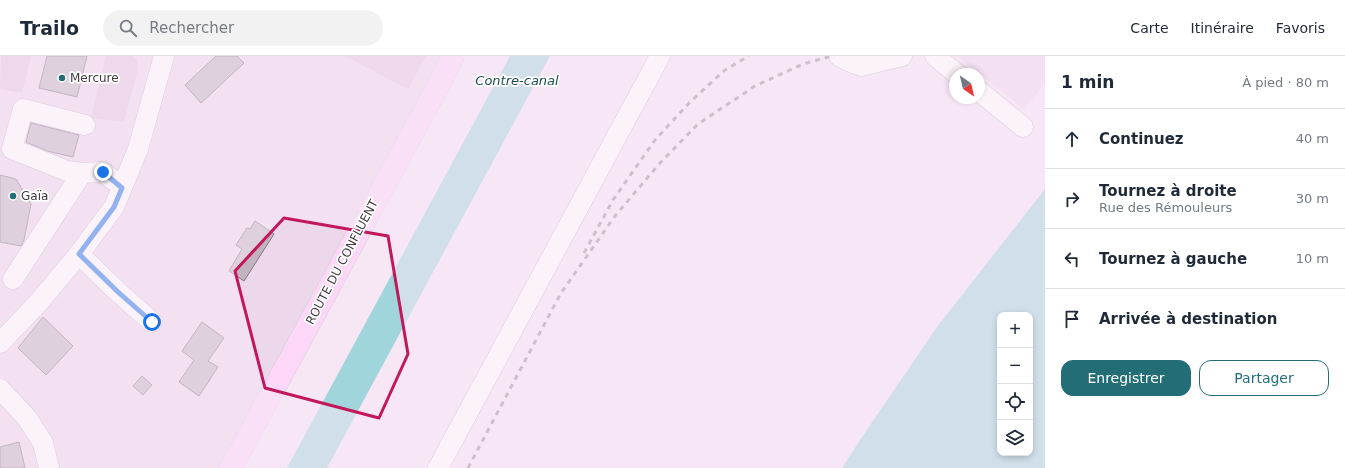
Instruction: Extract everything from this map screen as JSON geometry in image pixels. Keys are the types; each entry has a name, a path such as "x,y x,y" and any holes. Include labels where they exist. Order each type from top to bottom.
{"main road":[{"name":"ROUTE DU CONFLUENT","path":"231,468 453,56"}],"street":[{"path":"0,343 38,303 79,254 114,207 138,149 164,56"},
{"path":"438,468 660,56"},
{"path":"839,56 861,66 902,56"},
{"path":"935,56 950,68"},
{"path":"985,97 1023,126"},
{"path":"85,125 23,109 12,149 67,171 82,173 103,172 122,188"},
{"path":"13,279 82,173"},
{"path":"79,254 118,292 152,322"},
{"path":"0,389 27,418 43,443 49,468"}],"highlighted area":[{"path":"284,218 388,236 408,354 379,418 265,388 235,271"}],"shaded area":[{"path":"0,56 442,56 221,468 0,468"},
{"path":"1,56 31,56 22,93 0,89"},
{"path":"106,56 133,56 137,61 138,69 124,122 91,118"},
{"path":"345,56 426,56 408,89"},
{"path":"958,56 1045,56 1045,83 1024,109 985,78 985,68 973,68"}],"water":[{"name":"Contre-canal","path":"510,56 550,56 327,468 287,468"},
{"path":"1045,189 1045,468 842,468 937,327"}],"building":[{"name":"Mercure","path":"47,56 87,56 77,97 39,88"},
{"path":"216,56 237,56 244,63 201,103 185,85"},
{"path":"31,123 79,135 73,157 47,151 26,142"},
{"path":"0,175 16,179 31,204 24,240 21,246 0,242"},
{"path":"255,221 274,234 244,281 229,271 242,249 236,245 247,228 250,229"},
{"path":"43,317 73,346 46,375 18,348"},
{"path":"202,322 224,338 208,361 218,367 199,396 179,382 194,360 182,351"},
{"path":"142,376 152,385 143,395 133,386"},
{"path":"19,442 25,468 0,468 0,447"}],"railway":[{"path":"584,253 613,200 655,140 690,102 725,70 749,56"},
{"path":"468,468 561,293 615,216 660,163 698,124 755,86 803,64 832,56"}],"place":[{"name":"Mercure","path":"62,78"},
{"name":"Gaïa","path":"13,196"}],"route":[{"path":"103,172 122,188 114,207 79,254 118,292 152,322"}]}
